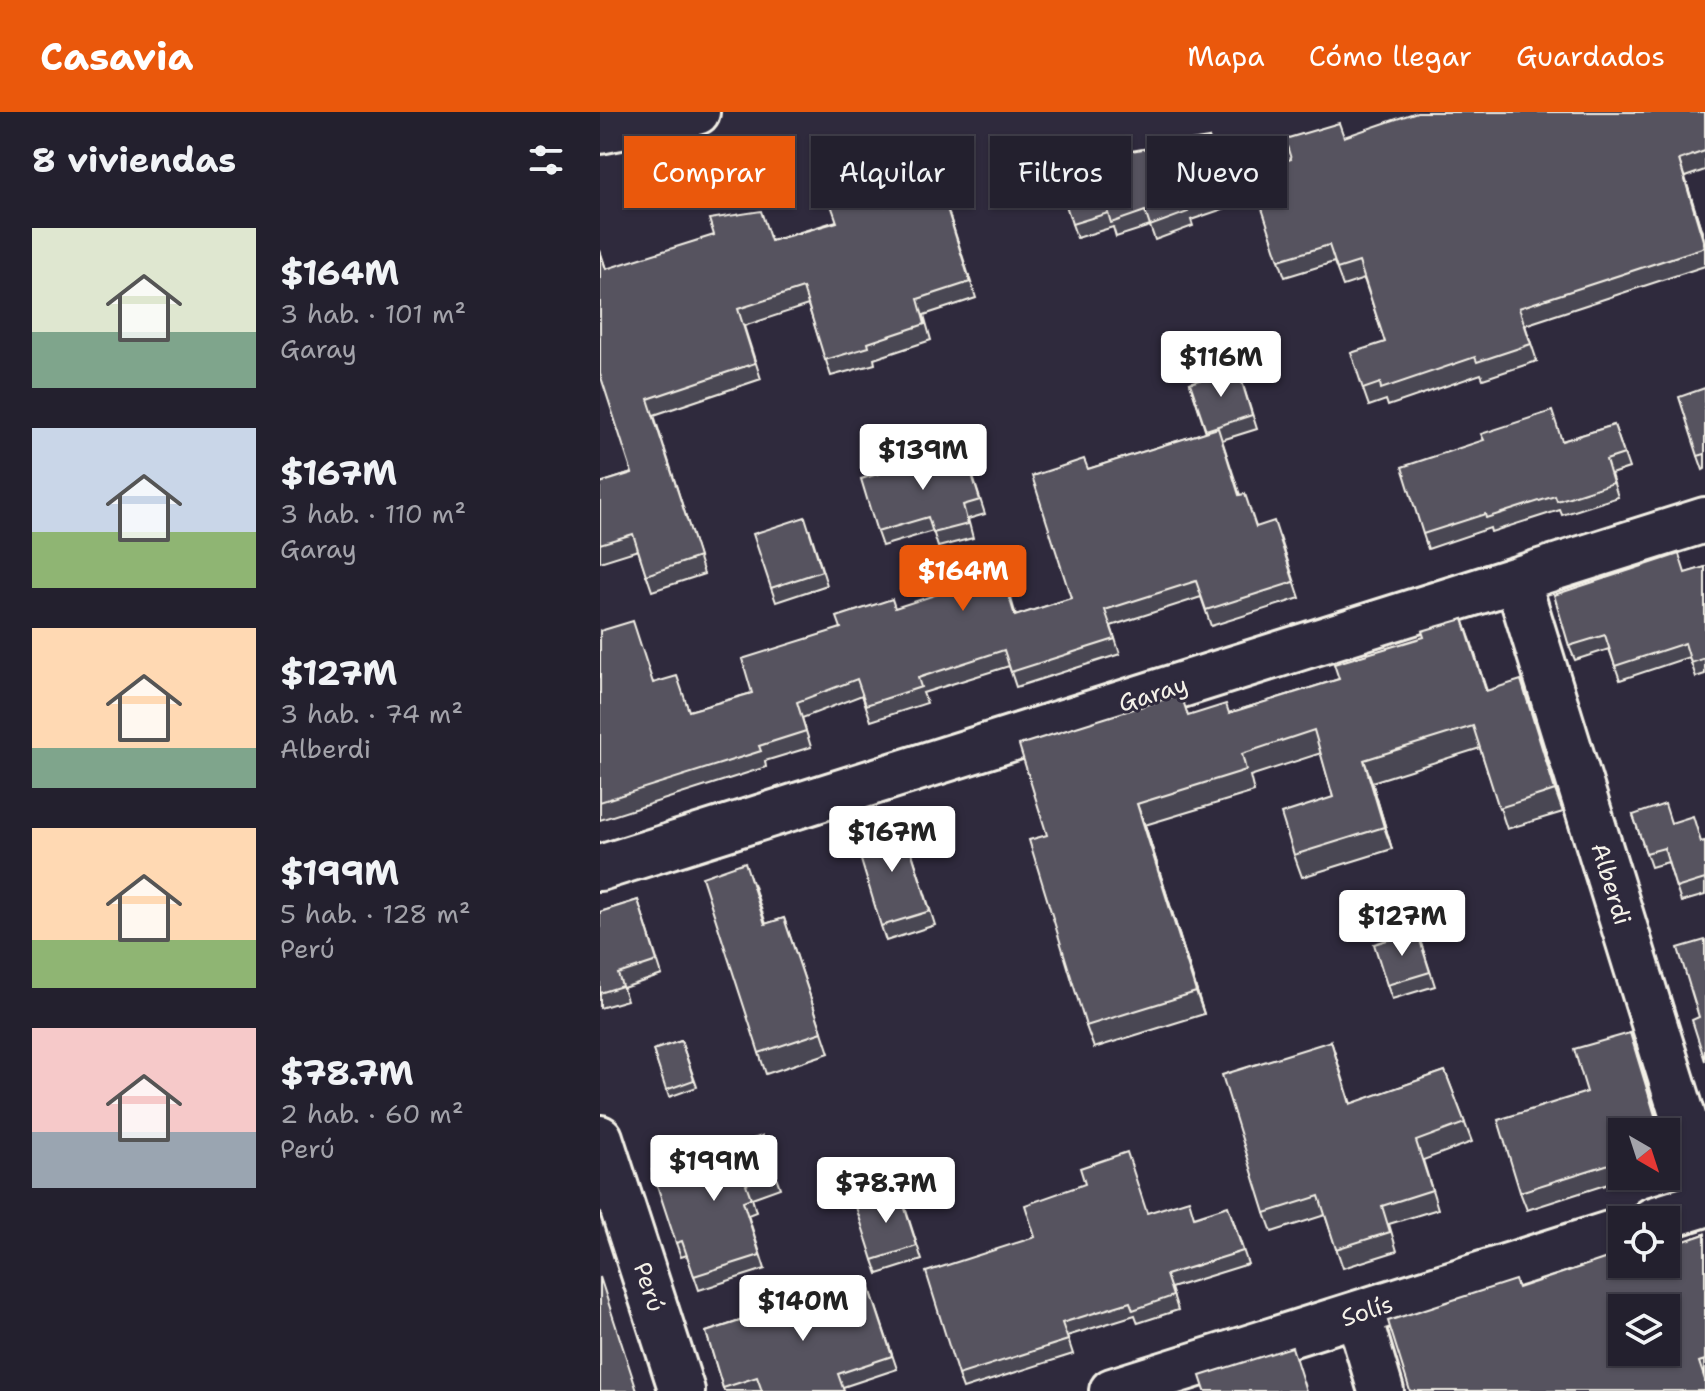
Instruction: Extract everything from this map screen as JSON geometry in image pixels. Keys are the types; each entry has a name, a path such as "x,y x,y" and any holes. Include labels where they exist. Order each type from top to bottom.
{"street":[{"path":"600,131 697,112"},
{"name":"Garay","path":"600,868 1705,520"},
{"name":"Alberdi","path":"1517,580 1705,1188"},
{"name":"Perú","path":"600,1138 682,1391"},
{"path":"1680,1212 1705,1204"},
{"name":"Solís","path":"1112,1391 1608,1234"},
{"path":"1358,1314 1381,1391"}],"building":[{"path":"1417,112 1705,112 1705,151 1679,160 1705,247 1519,308 1531,344 1477,362 1475,357 1381,389 1380,383 1363,389 1351,353 1385,342 1359,262 1337,269 1329,245 1279,260 1262,208 1287,208 1287,160 1291,159 1287,138 1339,123 1344,137"},
{"path":"1147,148 1147,208 1187,208 1188,212 1150,226 1145,211 1111,223 1108,213 1072,224 1067,208 1131,208 1131,151"},
{"path":"832,208 947,208 970,282 918,299 925,324 868,343 869,347 825,360 803,288 738,309 755,363 648,399 699,557 646,575 633,534 600,544 600,483 632,473 600,374 600,252 606,269 714,235 709,219 761,211 771,241 837,222"},
{"path":"1238,369 1252,415 1206,430 1190,383"},
{"path":"1705,388 1705,454 1698,456 1679,397"},
{"path":"1552,411 1562,441 1614,425 1624,454 1606,460 1613,483 1557,501 1555,496 1486,518 1485,514 1423,534 1402,467 1484,440 1481,434"},
{"path":"1218,428 1239,495 1245,494 1256,527 1274,521 1294,582 1206,610 1196,581 1105,610 1115,639 1011,672 1004,650 918,678 921,687 866,705 857,679 797,702 806,731 759,746 761,751 600,802 600,631 633,621 653,683 677,676 689,711 752,693 742,659 841,628 837,617 892,599 895,608 990,577 992,583 1004,580 1015,616 1071,598 1032,476 1084,459 1088,469"},
{"path":"963,446 980,500 963,505 968,524 933,533 928,517 877,532 861,479"},
{"path":"805,517 822,571 771,588 753,534"},
{"path":"1679,554 1685,573 1705,567 1705,658 1691,663 1685,643 1615,666 1605,635 1569,646 1554,595"},
{"path":"1463,619 1486,691 1521,680 1555,790 1499,808 1473,726 1364,760 1384,827 1294,855 1281,814 1333,797 1314,730 1242,754 1246,770 1137,804 1196,992 1086,1026 1029,840 1047,835 1019,745 1181,694 1188,716 1226,704 1229,713 1339,679 1334,664 1424,637 1422,631"},
{"path":"1665,804 1671,823 1693,816 1701,842 1705,841 1705,879 1676,888 1664,848 1646,853 1633,815"},
{"path":"902,822 930,911 881,926 854,837"},
{"path":"745,862 765,924 784,918 822,1032 759,1053 702,877"},
{"path":"638,900 657,961 618,974 622,986 600,993 600,912"},
{"path":"1417,931 1430,972 1387,985 1374,944"},
{"path":"1705,940 1705,1061 1692,1020 1699,1017 1678,948"},
{"path":"1630,1033 1656,1118 1608,1118 1608,1164 1520,1192 1498,1120 1587,1092 1574,1049"},
{"path":"681,1041 694,1080 666,1090 653,1050"},
{"path":"1331,1041 1350,1104 1445,1071 1465,1123 1416,1141 1432,1190 1382,1206 1390,1232 1336,1249 1319,1196 1265,1213 1222,1075"},
{"path":"762,1136 775,1174 746,1184 751,1198 743,1201 760,1255 694,1276 682,1241 676,1243 652,1170"},
{"path":"1127,1152 1147,1213 1189,1200 1194,1217 1228,1206 1243,1251 1166,1275 1173,1296 1133,1310 1130,1302 1062,1323 1068,1340 958,1375 926,1272 1035,1237 1025,1205 1085,1184 1080,1168"},
{"path":"899,1190 917,1246 873,1260 855,1204"},
{"path":"1705,1234 1705,1360 1699,1362 1705,1391 1410,1391 1388,1321 1515,1280 1518,1288 1608,1258 1608,1278 1680,1278 1680,1242"},
{"path":"600,1277 637,1391 600,1391"},
{"path":"867,1280 892,1356 838,1374 844,1391 762,1391 757,1377 723,1388 706,1332"},
{"path":"1292,1347 1306,1391 1205,1391 1200,1376"}]}
